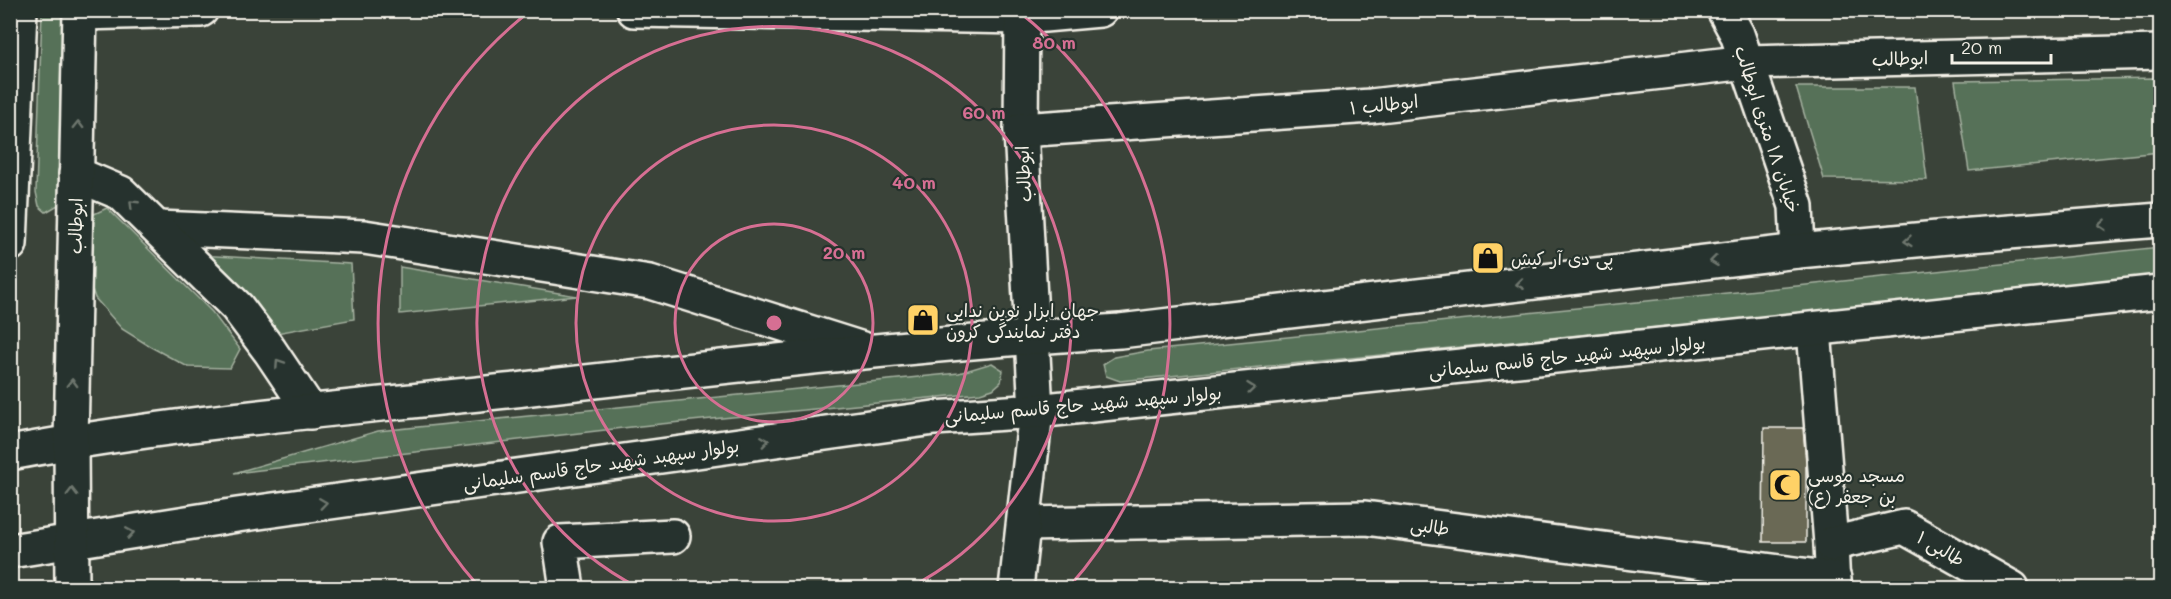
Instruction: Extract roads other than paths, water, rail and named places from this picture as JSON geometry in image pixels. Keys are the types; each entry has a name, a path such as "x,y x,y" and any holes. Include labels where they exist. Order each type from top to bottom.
{"main road":[{"path":"10,244 20,10"},
{"path":"80,12 201,10"},
{"path":"634,10 1022,14 1100,10"},
{"name":"خیابان ۱۸ متری ابوطالب","path":"1724,10 1737,34 1796,206 1798,251"},
{"name":"ابوطالب","path":"72,588 72,441 80,12"},
{"name":"ابوطالب","path":"1016,588 1036,411 1021,130 1022,14"},
{"name":"ابوطالب","path":"1747,62 2160,52"},
{"name":"ابوطالب ۱","path":"1021,130 1371,106 1747,62"},
{"path":"76,174 121,193 237,307 311,412"},
{"path":"10,453 72,441 311,412 869,351 1032,336 1120,331 1798,251 2160,220"},
{"path":"158,228 364,237 650,282 869,351"},
{"name":"بولوار سپهبد شهید حاج قاسم سلیمانی","path":"10,551 237,515 934,418 1036,411 2160,292"},
{"path":"1814,330 1832,544 1833,584"},
{"name":"طالبی","path":"1024,524 1365,518 1833,584"},
{"name":"طالبی ۱","path":"1832,544 1904,527 2012,588"},
{"path":"567,588 560,542 673,536"}],"place":[{"name":"پی دی آر کیش","path":"1488,258"},
{"name":"جهان ابزار نوین ندایی دفتر نمایندگی کرون","path":"923,320"},
{"name":"مسجد موسی بن جعفر (ع)","path":"1785,485"}]}
